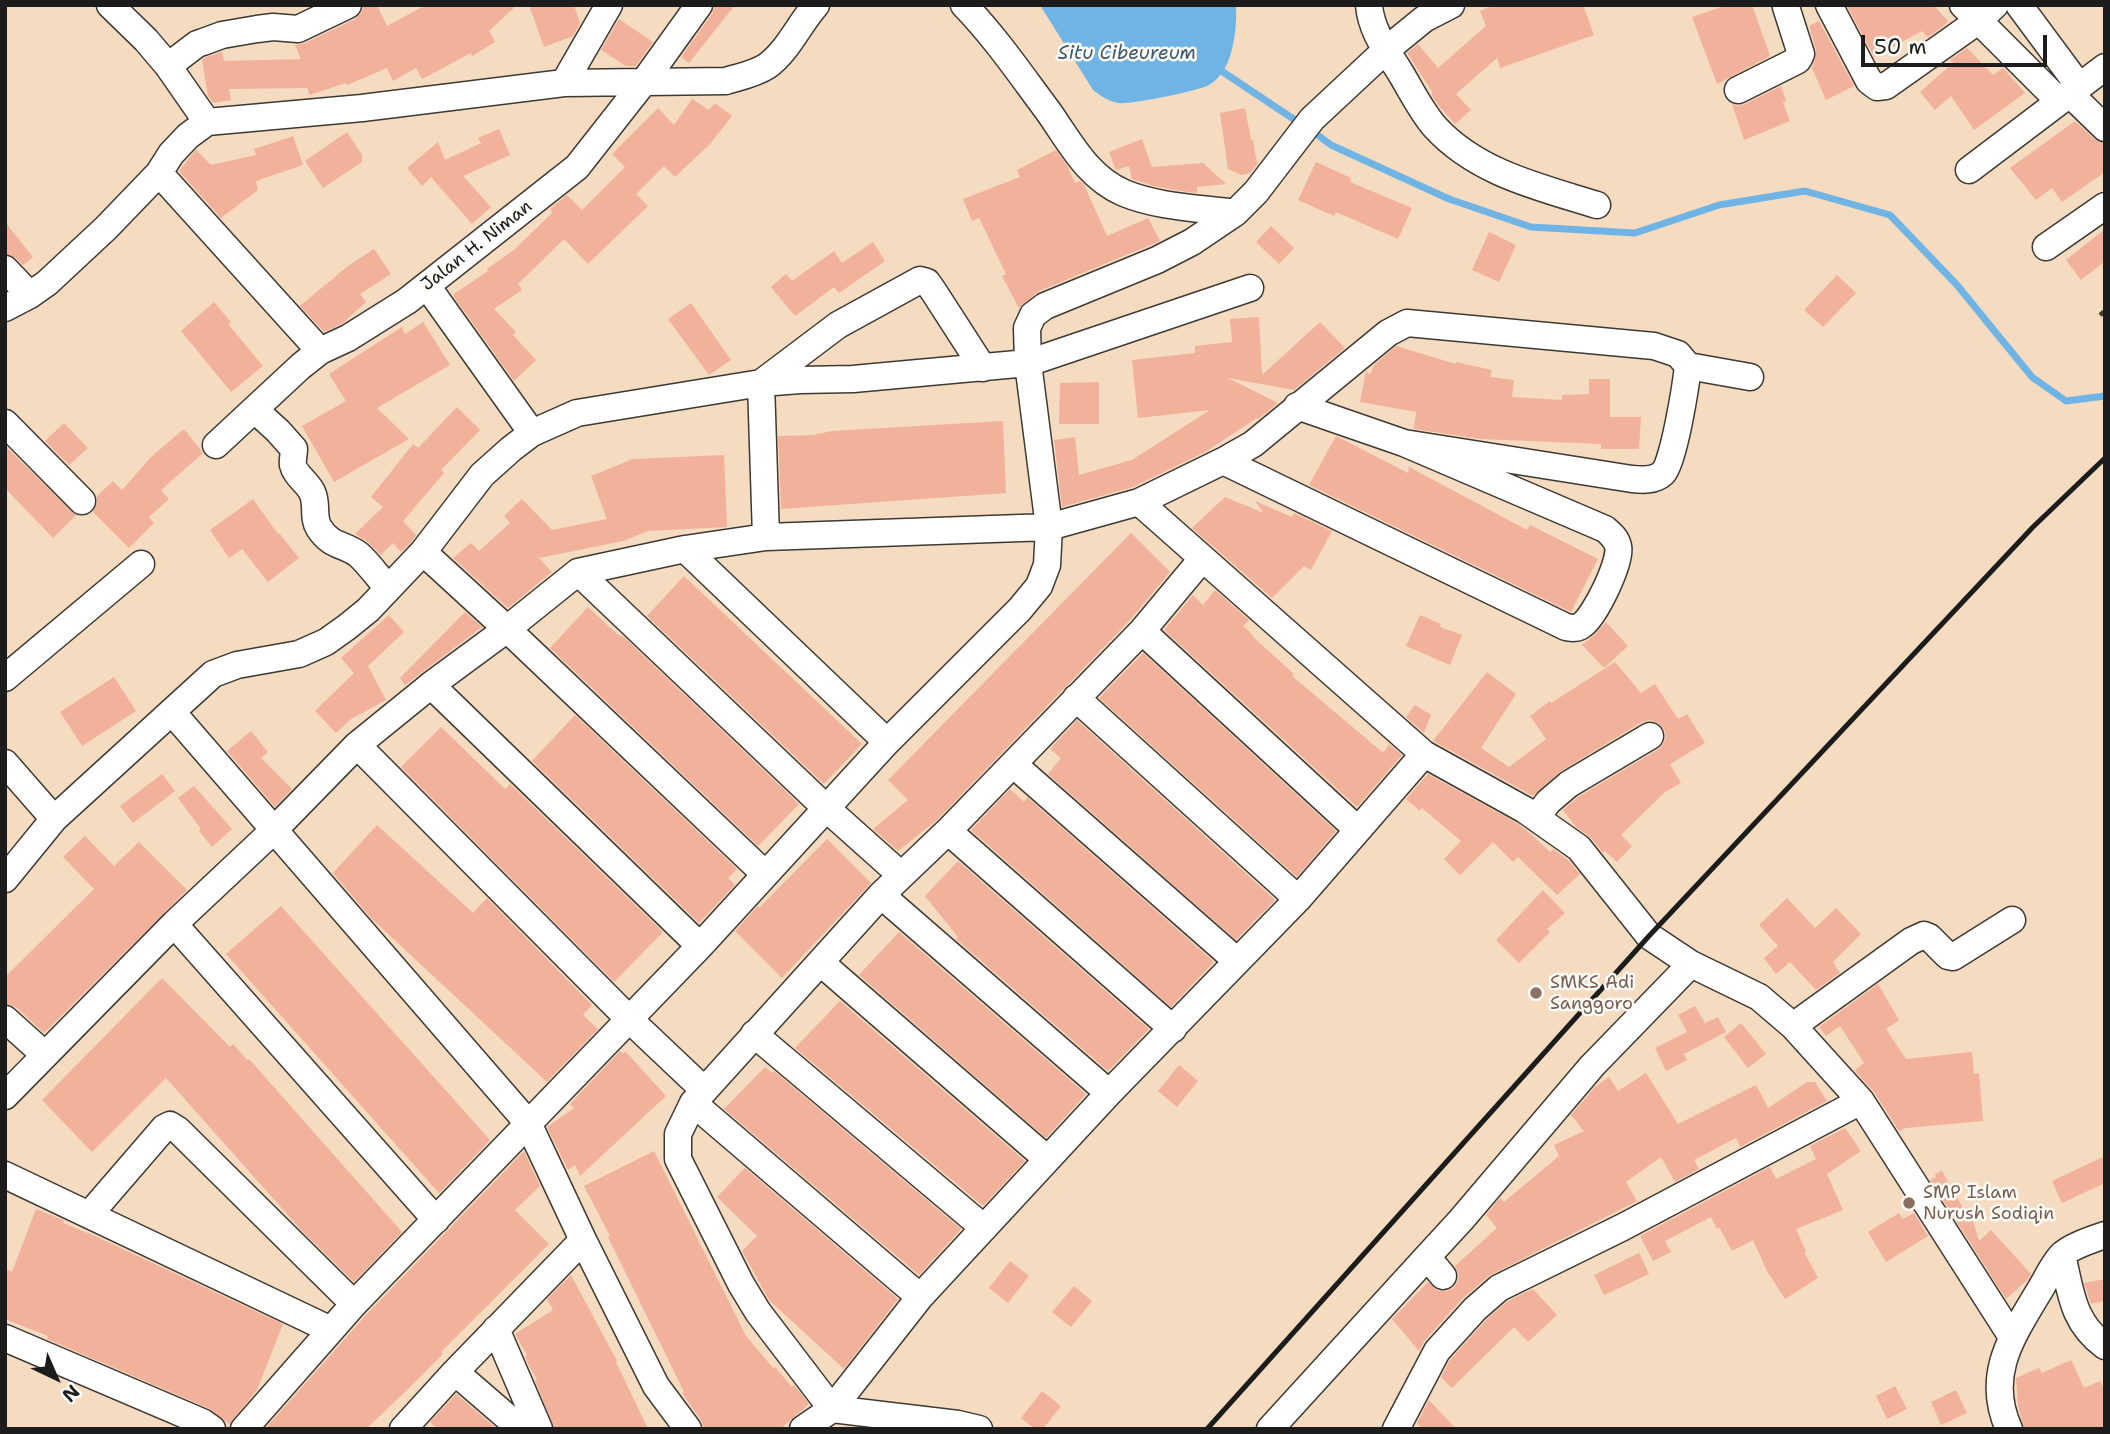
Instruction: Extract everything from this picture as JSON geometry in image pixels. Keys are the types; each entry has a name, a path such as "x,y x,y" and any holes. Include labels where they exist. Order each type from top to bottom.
{"street":[{"path":"110,5 168,66 207,122"},
{"path":"168,66 203,41 257,29 298,29 348,5"},
{"path":"564,83 609,5"},
{"name":"Jalan H. Niman","path":"216,445 320,351 374,323 427,286 577,167 643,83 699,5"},
{"path":"5,307 47,283 106,228 159,173 171,154 188,136 207,122 362,108 564,83 726,80 744,76 766,66 779,54 816,5"},
{"path":"964,5 985,27 1083,164 1104,181 1121,192 1143,200 1235,213"},
{"path":"1368,5 1374,29 1434,126 1462,151 1493,170 1597,205"},
{"path":"244,1429 354,1304 700,946 887,742 1020,609 1039,586 1047,565 1049,527 1028,363 1027,328 1033,315 1045,306 1157,260 1192,242 1235,213 1256,192 1312,119 1386,50 1424,19 1451,5"},
{"path":"1829,5 1869,81 1877,87 1886,86 1979,10 2105,128"},
{"path":"2019,5 2069,93"},
{"path":"1738,90 1798,60 1801,54 1788,6"},
{"path":"1969,170 2105,66"},
{"path":"159,173 320,351"},
{"path":"2046,247 2105,206"},
{"path":"5,269 30,295"},
{"path":"761,383 838,325 920,280 927,282 984,368"},
{"path":"427,286 532,433"},
{"path":"5,879 54,819 213,674 237,665 299,654 326,642 368,610 423,552 482,475 532,433 578,413 761,383 853,379 1028,363 1250,288"},
{"path":"5,1096 174,924 273,831 357,746 431,685 508,629 578,572 685,549 766,537 1049,527 1139,502 1253,444 1388,333 1407,323 1654,346 1678,354 1688,366 1750,377"},
{"path":"1404,443 1651,480 1664,472 1670,456 1686,390 1688,366"},
{"path":"761,383 766,537"},
{"path":"1223,461 1566,627 1577,628 1584,625 1617,564 1619,549 1615,538 1605,529 1404,443 1297,406"},
{"path":"255,410 294,450 294,469 310,488 316,502 315,520 318,528 333,544 359,555 388,587"},
{"path":"5,423 82,501"},
{"path":"1139,502 1424,754 1537,817 1579,848 1649,936 1691,964 1759,997 1793,1026 1861,1101 2012,1337"},
{"path":"685,549 887,742"},
{"path":"423,552 508,629 765,874"},
{"path":"979,1429 958,1424 832,1409 758,1312 741,1284 678,1159 678,1134 699,1096 754,1034 881,895 948,831 1142,631 1202,559"},
{"path":"5,678 141,564"},
{"path":"578,572 826,808 901,875"},
{"path":"1142,631 1359,831"},
{"path":"431,685 700,946"},
{"path":"1076,698 1298,899"},
{"path":"172,712 528,1123 656,1386 688,1429"},
{"path":"1537,817 1557,793 1569,784 1650,736"},
{"path":"357,746 629,1019 699,1096 920,1297"},
{"path":"807,1427 832,1409 920,1297 1109,1093 1298,899 1424,754"},
{"path":"5,764 54,819"},
{"path":"1013,764 1237,961"},
{"path":"948,831 1173,1029"},
{"path":"881,895 1109,1093"},
{"path":"1793,1026 1911,941 1924,935 1948,956 1953,957 2012,920"},
{"path":"174,924 436,1220"},
{"path":"821,962 1047,1159"},
{"path":"1270,1429 1435,1266 1461,1220 1592,1066 1691,964"},
{"path":"5,1019 45,1055"},
{"path":"754,1034 984,1228"},
{"path":"1396,1429 1437,1350 1475,1309 1499,1288 1623,1227 1861,1101"},
{"path":"89,1215 164,1128 170,1125 354,1304"},
{"path":"5,1175 331,1330"},
{"path":"2009,1429 2002,1414 1998,1390 2002,1362 2012,1337 2062,1255 2105,1235"},
{"path":"403,1429 455,1371 583,1240"},
{"path":"2062,1255 2078,1317 2088,1332 2105,1346"},
{"path":"496,1329 539,1429"},
{"path":"5,1338 212,1429"},
{"path":"455,1371 521,1429"}],"water":[{"name":"Situ Cibeureum","path":"1040,5 1236,5 1234,41 1225,67 1209,85 1164,97 1118,103 1093,90"}],"building":[{"path":"364,5 377,5 387,26 426,5 517,5 489,31 495,42 422,79 416,68 393,81 387,68 347,85 346,83 310,95 307,88 229,89 231,100 213,103 208,96 202,60 204,58 222,52 224,61 301,59 295,45 305,43 355,19"},
{"path":"529,5 574,5 580,23 573,36 544,47"},
{"path":"715,5 735,5 689,63 681,57 712,14"},
{"path":"1495,5 1583,5 1594,35 1500,68 1497,58 1456,94 1471,110 1455,124 1438,105 1407,53 1418,44 1438,68 1486,26 1480,11"},
{"path":"1727,5 1752,5 1770,56 1717,84 1692,17"},
{"path":"1933,5 1948,21 1945,25 1928,37 1922,31 1874,57 1847,6"},
{"path":"619,19 653,42 636,66 626,66 601,50"},
{"path":"1819,21 1854,86 1826,100 1812,68 1816,50 1809,26"},
{"path":"1967,48 1993,75 2003,68 2025,93 1974,130 1951,96 1935,110 1920,92 1953,63 1950,60"},
{"path":"1781,86 1790,121 1744,140 1732,104 1745,104"},
{"path":"692,99 709,110 715,103 732,116 710,144 675,177 664,166 636,194 648,206 588,264 564,239 518,284 522,290 494,309 516,332 513,335 536,360 514,381 454,294 515,249 553,212 550,209 567,195 582,210 625,167 612,154 658,108 674,125"},
{"path":"1245,108 1257,164 1250,173 1241,175 1228,169 1220,113"},
{"path":"2075,121 2094,139 2105,143 2105,172 2062,202 2052,188 2036,200 2010,168"},
{"path":"499,129 510,155 463,176 491,207 472,224 431,177 422,186 407,168 438,142 445,160 481,143 478,138"},
{"path":"347,132 362,155 362,162 323,188 305,161"},
{"path":"293,136 303,165 256,181 258,190 221,218 179,171 196,150 211,165 256,155 254,149"},
{"path":"1142,139 1152,167 1203,163 1226,184 1197,187 1197,193 1181,191 1132,179 1129,166 1116,170 1109,152"},
{"path":"1056,150 1075,183 1080,181 1084,185 1107,236 1148,218 1160,241 1039,291 1019,308 1002,276 1006,274 979,218 972,221 963,199 1020,177 1017,170"},
{"path":"1316,162 1351,178 1350,182 1412,208 1398,239 1336,212 1334,216 1298,200"},
{"path":"5,222 33,257 23,265 16,258 5,254"},
{"path":"1271,226 1294,248 1279,264 1256,242"},
{"path":"2105,229 2105,261 2081,280 2066,260"},
{"path":"1489,232 1516,245 1499,282 1472,270"},
{"path":"873,242 885,261 839,293 834,287 795,316 771,287 786,274 792,281 834,251 842,263"},
{"path":"374,249 391,274 360,294 366,302 343,323 324,332 300,306 348,266"},
{"path":"1837,275 1856,293 1823,327 1804,310"},
{"path":"214,302 231,322 228,324 263,366 231,392 181,331"},
{"path":"691,303 731,360 709,375 668,319"},
{"path":"1259,317 1262,375 1320,322 1345,348 1294,390 1228,378 1278,403 1258,419 1205,452 1133,487 1062,507 1054,440 1075,437 1079,475 1132,460 1210,410 1138,418 1132,360 1195,353 1195,346 1232,342 1230,319"},
{"path":"423,322 450,365 377,408 409,439 334,482 302,426 346,401 329,374 402,327 405,334"},
{"path":"1396,346 1456,364 1492,370 1490,377 1514,380 1512,397 1562,400 1562,395 1589,394 1589,379 1610,379 1610,417 1641,417 1639,449 1601,449 1601,444 1481,439 1414,429 1416,412 1360,402 1366,371 1370,375 1374,365"},
{"path":"1099,382 1099,424 1059,424 1060,383"},
{"path":"457,407 480,430 441,470 444,473 403,521 416,535 411,542 401,552 393,543 381,555 355,534 383,507 371,497 413,444 418,448"},
{"path":"1003,421 1006,493 781,509 778,436"},
{"path":"64,423 88,448 69,465 45,441"},
{"path":"184,429 203,453 161,490 169,499 149,517 154,523 129,548 93,512 97,496 113,481 122,490 151,457"},
{"path":"1336,436 1408,473 1409,467 1527,530 1530,525 1598,559 1571,612 1309,485"},
{"path":"5,446 76,515 53,538 5,488"},
{"path":"724,455 727,527 648,531 623,541 539,558 552,572 508,608 453,558 471,543 479,551 510,523 504,516 522,499 552,530 607,519 591,476 633,459"},
{"path":"1225,497 1264,513 1255,501 1292,517 1294,513 1332,531 1311,570 1304,566 1272,598 1192,528"},
{"path":"253,499 299,558 268,582 242,549 229,558 210,530"},
{"path":"1131,533 1170,572 1130,620 937,820 898,851 873,829 908,800 888,780"},
{"path":"684,576 862,744 824,784 647,616"},
{"path":"1215,590 1249,620 1243,626 1294,674 1292,676 1381,751 1384,752 1389,744 1402,755 1357,807 1164,630 1193,595 1203,605"},
{"path":"588,607 625,638 799,804 758,846 550,648"},
{"path":"465,612 482,627 405,685 400,678"},
{"path":"389,615 404,632 368,666 386,700 351,719 336,733 315,711 354,673 341,658"},
{"path":"1420,615 1441,624 1440,627 1462,635 1450,665 1406,646"},
{"path":"1606,622 1628,646 1604,668 1582,645"},
{"path":"1143,653 1336,831 1297,877 1099,698"},
{"path":"1615,662 1641,693 1655,684 1678,719 1687,714 1705,743 1670,764 1681,783 1665,792 1621,835 1632,846 1617,862 1605,851 1603,853 1591,838 1576,827 1563,810 1578,797 1659,749 1666,737 1664,729 1658,723 1650,720 1642,722 1561,771 1533,796 1433,741 1487,672 1516,694 1481,748 1509,767 1546,739 1530,716"},
{"path":"114,677 136,711 82,746 60,712"},
{"path":"1415,705 1431,715 1424,733 1406,717"},
{"path":"575,715 737,869 728,878 735,885 699,923 532,761"},
{"path":"1077,720 1275,900 1236,940 1048,774 1061,758 1050,749"},
{"path":"441,727 505,789 510,784 663,932 614,982 401,767"},
{"path":"251,731 268,752 261,758 292,789 275,807 227,751"},
{"path":"162,774 175,791 133,823 120,806"},
{"path":"1428,774 1517,823 1550,852 1553,849 1568,860 1580,874 1557,895 1518,857 1513,862 1493,842 1460,875 1444,859 1461,841 1422,808 1420,811 1406,799"},
{"path":"194,786 232,829 212,847 178,798"},
{"path":"1010,789 1024,802 1027,797 1214,962 1171,1007 971,830"},
{"path":"377,825 473,913 487,898 592,1005 583,1015 598,1029 547,1082 371,918 333,873"},
{"path":"85,836 114,866 139,842 187,890 44,1033 16,1007 5,1004 5,977 94,889 63,857"},
{"path":"827,839 871,883 782,978 735,931"},
{"path":"958,861 1149,1029 1108,1071 956,939 958,937 925,896"},
{"path":"1543,890 1565,913 1547,929 1550,932 1519,963 1496,940"},
{"path":"1787,898 1815,928 1836,908 1861,934 1833,962 1840,973 1816,990 1790,962 1776,974 1764,958 1778,946 1759,925"},
{"path":"281,906 490,1140 439,1193 226,954"},
{"path":"899,932 1086,1094 1046,1138 859,975"},
{"path":"162,978 230,1047 233,1044 249,1059 402,1232 354,1282 303,1232 166,1078 92,1152 42,1100"},
{"path":"1878,984 1899,1020 1886,1029 1906,1059 1972,1052 1974,1074 1979,1073 1983,1121 1906,1128 1899,1131 1874,1092 1855,1070 1864,1063 1840,1026 1826,1036 1819,1027"},
{"path":"840,1001 1025,1161 983,1206 795,1048"},
{"path":"1695,1006 1705,1023 1718,1017 1726,1032 1684,1054 1687,1060 1666,1071 1655,1048 1687,1032 1678,1015"},
{"path":"1741,1023 1766,1054 1748,1068 1724,1037"},
{"path":"620,1051 623,1054 625,1051 666,1096 580,1176 575,1165 568,1170 547,1127 574,1108 570,1104"},
{"path":"1179,1065 1198,1081 1177,1107 1158,1091"},
{"path":"765,1067 772,1073 774,1071 961,1229 919,1275 724,1109"},
{"path":"1646,1073 1678,1124 1756,1085 1768,1108 1807,1082 1815,1082 1827,1101 1740,1147 1736,1138 1694,1160 1699,1169 1675,1182 1661,1157 1626,1182 1637,1201 1489,1276 1463,1298 1425,1340 1419,1351 1392,1319 1428,1282 1438,1291 1454,1288 1459,1274 1455,1266 1497,1228 1486,1215 1500,1198 1504,1202 1559,1156 1554,1145 1584,1131 1571,1115 1595,1087 1609,1077 1618,1091"},
{"path":"1845,1128 1861,1151 1827,1174 1843,1210 1796,1229 1806,1251 1804,1252 1818,1278 1785,1299 1767,1271 1753,1240 1732,1251 1711,1217 1665,1241 1671,1252 1653,1261 1640,1236 1770,1167 1776,1179 1816,1159 1810,1146"},
{"path":"524,1151 540,1186 515,1210 549,1244 366,1429 265,1429 366,1315"},
{"path":"654,1151 746,1336 809,1404 780,1429 704,1429 701,1420 682,1393 684,1392 584,1186"},
{"path":"2105,1156 2105,1183 2062,1203 2052,1181"},
{"path":"745,1168 898,1299 844,1369 769,1300 742,1251 757,1236 717,1197"},
{"path":"1942,1171 1971,1222 1973,1221 1979,1241 1991,1230 2031,1274 2006,1299 1930,1180"},
{"path":"36,1209 283,1324 257,1390 229,1424 208,1408 5,1319 5,1269 12,1272"},
{"path":"1899,1213 1903,1219 1914,1213 1928,1236 1886,1262 1868,1232"},
{"path":"1639,1253 1649,1274 1604,1295 1594,1275"},
{"path":"1010,1261 1029,1276 1008,1303 989,1288"},
{"path":"571,1275 617,1361 648,1429 554,1429 535,1380 537,1379 515,1334 553,1310 547,1299"},
{"path":"2105,1279 2105,1301 2091,1304 2084,1283"},
{"path":"1074,1286 1092,1301 1071,1327 1052,1312"},
{"path":"1533,1289 1557,1315 1528,1342 1514,1327 1452,1388 1441,1377 1450,1360 1486,1320 1508,1301"},
{"path":"2071,1360 2084,1388 2100,1381 2105,1392 2105,1429 2024,1429 2018,1406 2016,1378 2039,1368 2042,1373"},
{"path":"1895,1386 1907,1409 1887,1419 1876,1396"},
{"path":"1956,1390 1967,1413 1941,1425 1931,1402"},
{"path":"1042,1391 1061,1406 1043,1429 1035,1429 1021,1418"},
{"path":"456,1394 497,1429 437,1429 430,1422"},
{"path":"1429,1400 1456,1429 1422,1429 1417,1423"}],"waterway":[{"path":"1223,72 1301,124"},
{"path":"1311,130 1331,145 1449,199 1531,227 1635,233 1719,205 1805,191 1890,215 1957,285 2032,377 2066,401 2105,396"}],"railway":[{"path":"1207,1429 1649,936 2033,527 2105,458"}],"place":[{"name":"SMKS Adi Sanggoro","path":"1536,993"},
{"name":"SMP Islam Nurush Sodiqin","path":"1909,1203"}]}
